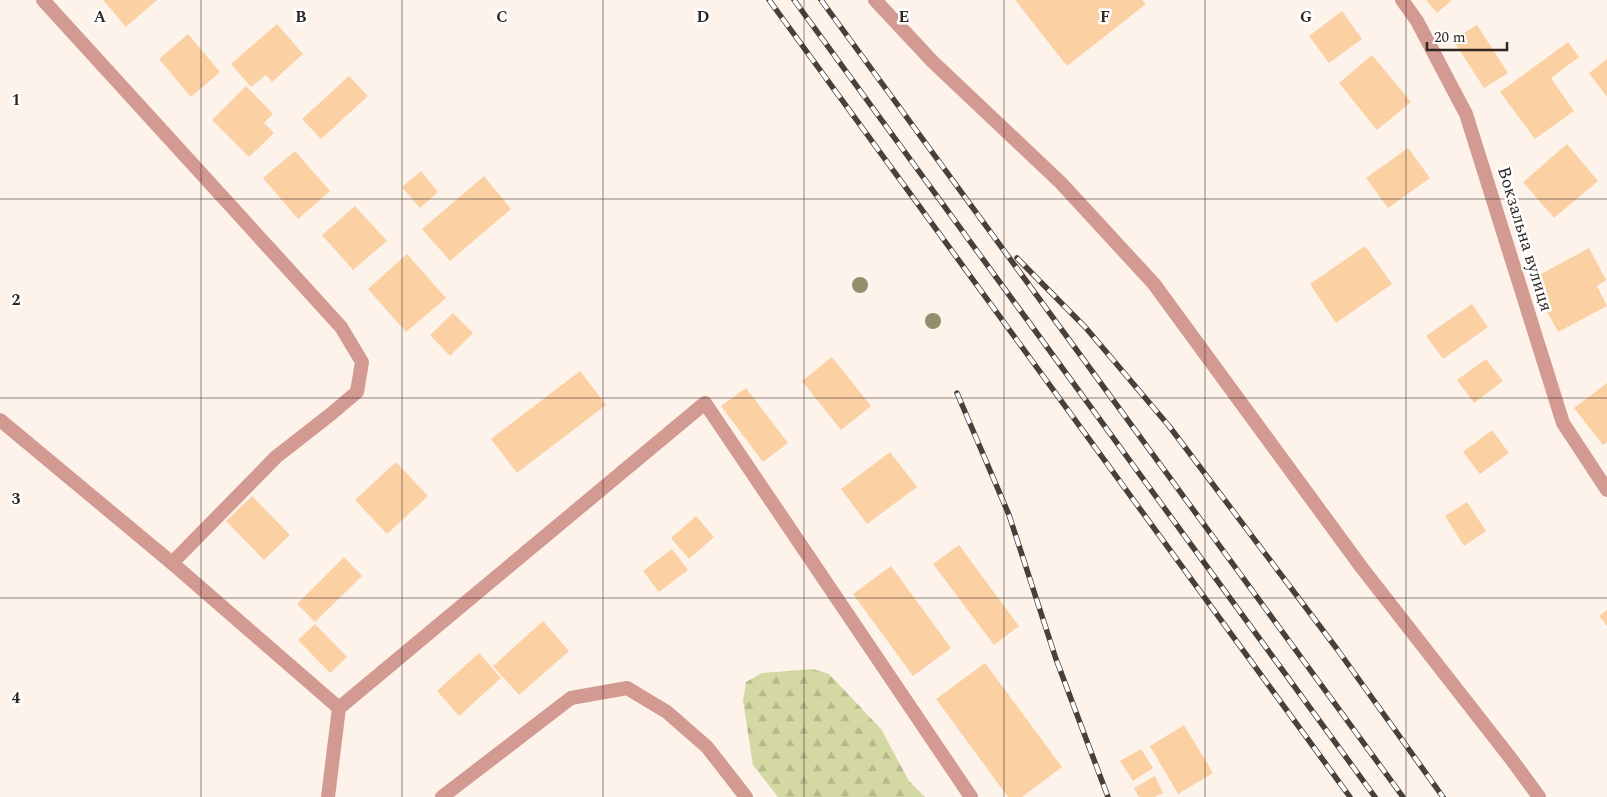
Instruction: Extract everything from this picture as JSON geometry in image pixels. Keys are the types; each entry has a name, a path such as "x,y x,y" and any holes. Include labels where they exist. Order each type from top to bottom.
{"street":[{"path":"43,0 341,326 362,362 357,392 276,457 172,563"},
{"path":"875,0 933,62 1061,183 1154,284 1362,568 1539,797"},
{"name":"Вокзальна вулиця","path":"1402,0 1417,21 1466,114 1563,423 1607,490"},
{"path":"328,797 339,708 705,403 971,797"},
{"path":"0,420 172,563 339,708"},
{"path":"442,797 571,698 627,688 667,712 707,747 746,797"}],"green space":[{"path":"813,669 829,674 881,729 909,781 925,797 778,797 753,765 743,701 746,682 762,673"}],"building":[{"path":"103,0 157,0 126,27"},
{"path":"1015,0 1142,0 1146,4 1067,66"},
{"path":"1426,0 1452,0 1437,13"},
{"path":"1342,11 1362,39 1329,63 1309,36"},
{"path":"277,24 303,54 272,82 266,75 251,87 231,64"},
{"path":"1477,25 1508,73 1484,88 1453,40"},
{"path":"188,34 220,72 191,97 159,59"},
{"path":"1568,42 1579,57 1551,78 1574,111 1535,139 1500,92"},
{"path":"1372,55 1411,102 1377,130 1339,83"},
{"path":"1607,59 1607,97 1589,73"},
{"path":"349,76 368,96 321,139 302,119"},
{"path":"246,86 273,114 264,123 274,133 249,157 212,120"},
{"path":"1567,144 1598,181 1554,218 1523,182"},
{"path":"1408,148 1430,178 1388,208 1366,178"},
{"path":"295,151 330,191 298,219 263,178"},
{"path":"421,171 438,192 420,208 402,187"},
{"path":"484,176 511,209 450,261 422,229"},
{"path":"355,206 387,241 353,270 322,235"},
{"path":"1365,246 1392,284 1336,323 1310,284"},
{"path":"1589,248 1606,280 1597,286 1607,306 1558,332 1530,280"},
{"path":"407,254 446,298 406,332 368,289"},
{"path":"1472,304 1488,327 1443,359 1426,336"},
{"path":"453,313 473,333 450,356 430,335"},
{"path":"832,357 871,406 841,430 802,381"},
{"path":"1486,359 1503,381 1474,403 1457,380"},
{"path":"580,371 606,405 517,473 491,439"},
{"path":"1607,383 1607,442 1603,445 1574,408"},
{"path":"746,388 788,443 763,462 721,406"},
{"path":"1492,430 1509,453 1480,474 1463,452"},
{"path":"890,452 917,487 867,524 841,489"},
{"path":"396,462 428,496 387,534 355,500"},
{"path":"252,496 290,535 264,560 226,521"},
{"path":"1467,502 1486,531 1464,546 1445,516"},
{"path":"696,516 714,537 689,559 671,538"},
{"path":"959,545 1019,626 994,645 933,564"},
{"path":"672,549 688,570 659,592 643,571"},
{"path":"344,557 362,576 315,622 297,604"},
{"path":"891,566 951,648 913,676 853,594"},
{"path":"1607,610 1607,626 1599,616"},
{"path":"543,621 569,651 519,695 493,666"},
{"path":"315,624 347,657 330,673 298,640"},
{"path":"479,653 501,678 459,716 437,691"},
{"path":"985,663 1062,767 1022,797 1008,797 936,699"},
{"path":"1184,725 1213,773 1178,794 1150,746"},
{"path":"1141,749 1153,768 1133,781 1120,761"},
{"path":"1155,776 1163,793 1155,797 1139,797 1134,788"}],"railway":[{"path":"769,0 1350,797"},
{"path":"794,0 1375,797"},
{"path":"821,0 1403,797"},
{"path":"1017,258 1086,328 1169,426 1337,649 1443,797"},
{"path":"957,393 1009,515 1056,659 1108,797"}]}
